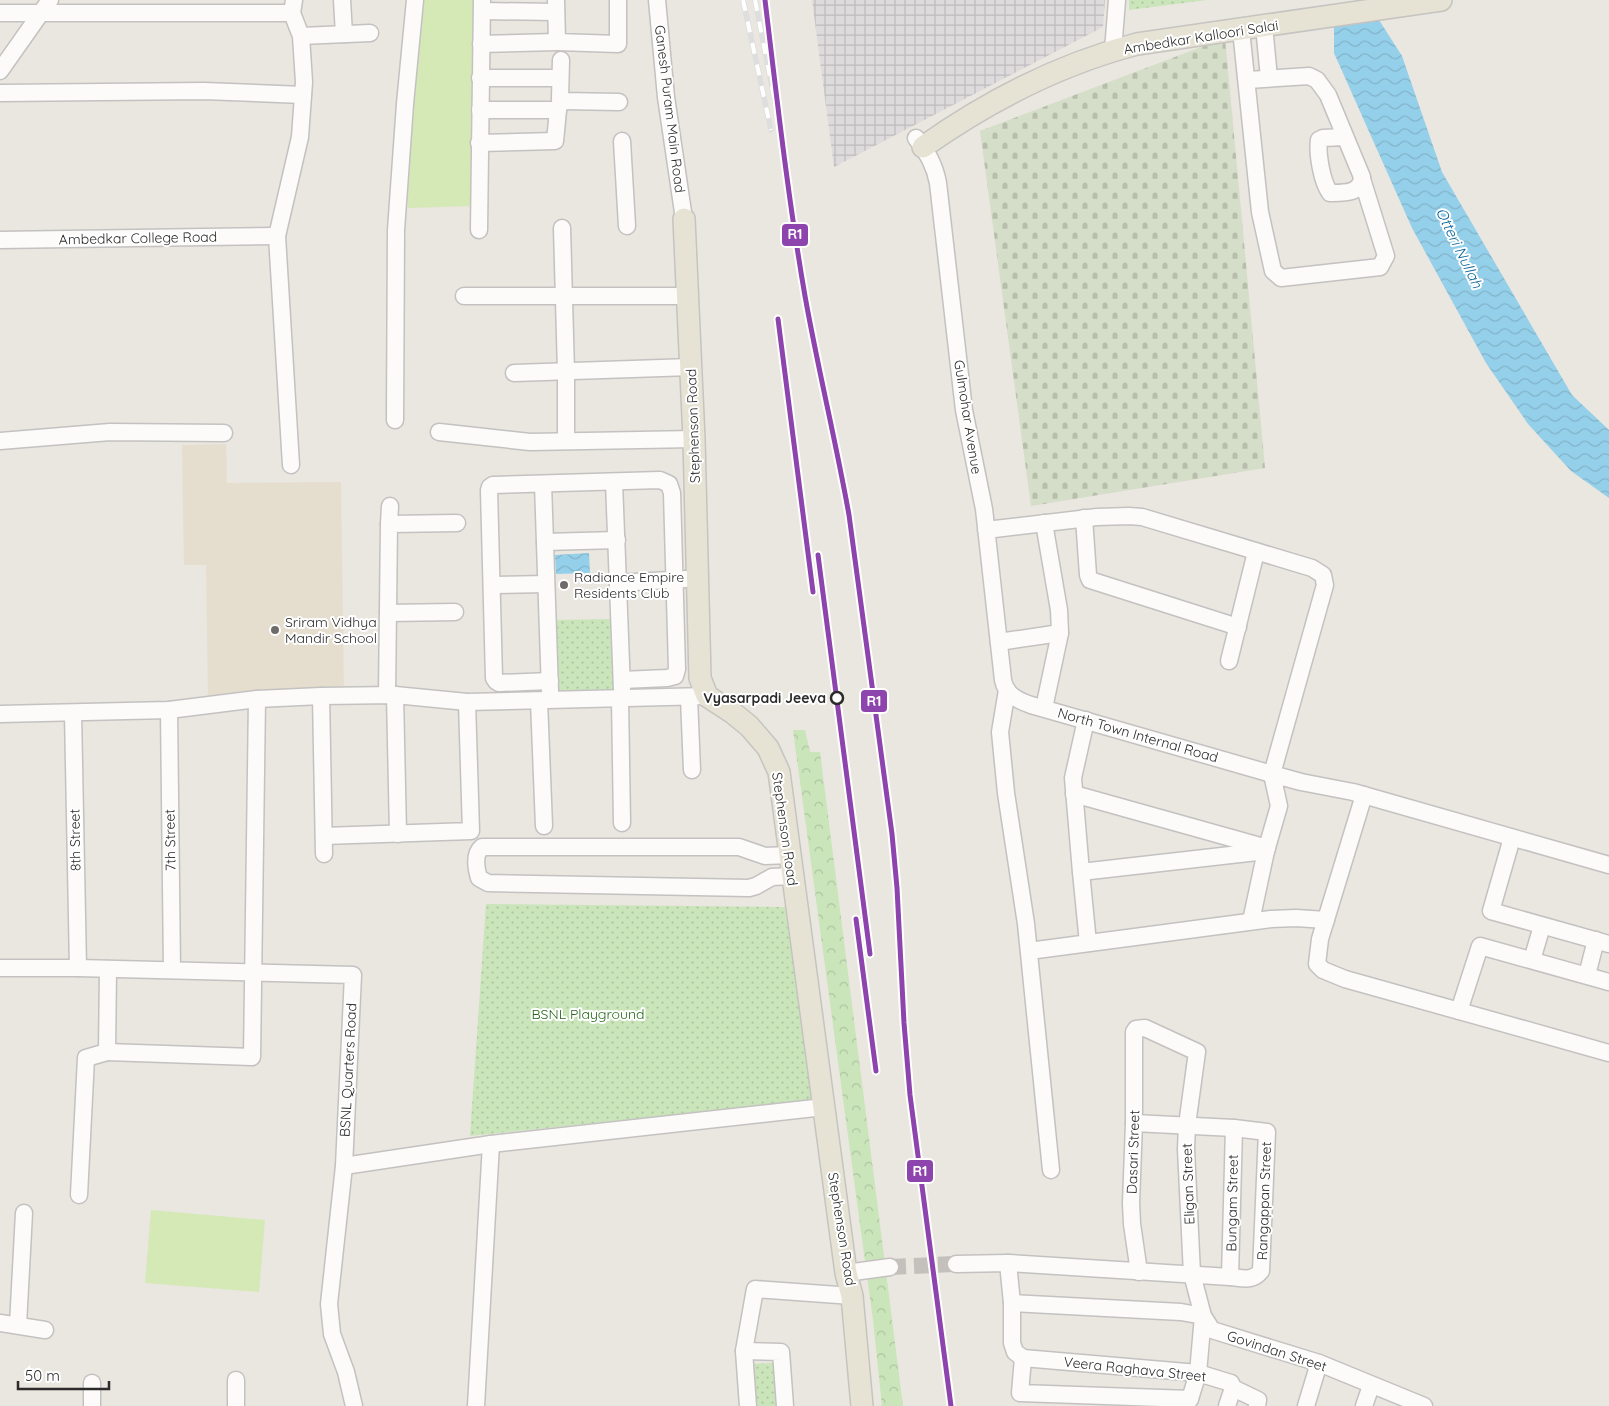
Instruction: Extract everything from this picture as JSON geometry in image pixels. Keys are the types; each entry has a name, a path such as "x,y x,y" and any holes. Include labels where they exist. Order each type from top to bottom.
{"main road":[{"name":"Ambedkar Kalloori Salai","path":"1114,45 1137,44 1241,30 1372,4 1441,0"},
{"name":"Ambedkar Kalloori Salai","path":"920,142 952,126 988,104 1114,45 1173,27 1314,14"},
{"name":"Stephenson Road","path":"684,219 694,439 700,678 698,697 733,713 749,726 768,748 779,772 785,876 824,1107 846,1273 852,1296 862,1406"}],"street":[{"path":"342,0 344,34"},
{"path":"395,420 396,230 415,0"},
{"path":"481,44 557,42 618,44 618,0"},
{"name":"Ganesh Puram Main Road","path":"657,0 666,97 684,219"},
{"path":"1114,45 1117,0"},
{"path":"479,230 482,5 556,6 557,42"},
{"path":"0,71 46,6"},
{"path":"0,13 46,6 293,7 301,36 304,95 300,137 276,236 291,466"},
{"path":"1264,26 1269,78"},
{"path":"1241,30 1248,80 1260,212 1272,271 1281,278 1380,267 1386,256 1362,179 1328,95 1317,80 1309,76 1248,80"},
{"path":"301,36 370,33"},
{"path":"479,142 552,142 556,138 561,60"},
{"path":"480,78 560,78"},
{"path":"0,93 204,91 304,95"},
{"path":"480,110 559,105 563,102 619,102"},
{"path":"1345,137 1323,138 1319,140 1318,148 1325,186 1330,193 1348,193 1359,187 1362,179"},
{"path":"622,141 627,226"},
{"name":"Gulmohar Avenue","path":"920,142 934,168 938,183 964,410 980,490 1003,680 1007,690"},
{"path":"562,228 566,440"},
{"name":"Ambedkar College Road","path":"0,240 276,236"},
{"path":"464,296 688,296"},
{"path":"514,373 691,367"},
{"path":"0,441 110,432 224,433"},
{"path":"439,432 530,442 694,439"},
{"path":"550,681 499,683 496,681 490,486 660,480 669,484 672,493 677,669 675,676 667,678 622,680"},
{"path":"614,482 622,680 622,823"},
{"path":"543,484 550,681 545,701 544,826"},
{"path":"390,506 388,613 398,834"},
{"path":"986,530 1084,518 1115,516 1142,518 1312,568 1323,575 1325,580 1323,592 1272,774 1279,806 1266,850 1251,921"},
{"path":"1084,518 1088,575 1090,580 1238,627"},
{"path":"390,524 457,523"},
{"path":"1044,523 1060,610 1060,632 1044,708"},
{"path":"545,542 617,540"},
{"path":"1229,662 1256,552"},
{"path":"618,583 697,578"},
{"path":"492,585 546,584"},
{"path":"388,613 455,612"},
{"path":"999,642 1060,632"},
{"path":"1007,690 1000,732 1006,792 1029,951 1051,1170"},
{"name":"North Town Internal Road","path":"1007,690 1019,700 1044,708 1272,774 1364,795 1609,865"},
{"path":"0,714 169,710 257,699 321,696 391,695 467,702 698,697 692,770"},
{"path":"321,696 324,854"},
{"path":"79,1195 86,1058 107,1052 252,1057 257,699"},
{"path":"324,836 471,831 467,702"},
{"name":"7th Street","path":"169,710 172,970"},
{"name":"8th Street","path":"73,713 78,968"},
{"path":"1086,720 1072,778 1088,943"},
{"path":"1074,794 1266,850"},
{"path":"1364,795 1326,920 1316,958 1317,964 1323,970 1345,978 1609,1054"},
{"path":"1512,838 1491,911 1602,942 1587,975"},
{"path":"783,855 765,856 739,847 482,847 476,854 479,878 488,882 753,888 769,878 785,876"},
{"path":"1081,872 1266,850"},
{"path":"760,854 761,883"},
{"path":"1029,951 1251,921 1296,918 1326,920"},
{"path":"1532,960 1542,926"},
{"path":"1460,1011 1480,946 1609,982"},
{"path":"0,968 78,968 253,973"},
{"path":"107,1052 108,969"},
{"name":"BSNL Quarters Road","path":"253,973 353,975 344,1166 329,1304 332,1334 346,1372 354,1406"},
{"name":"Dasari Street","path":"1139,1272 1132,1224 1134,1032 1136,1029 1144,1028 1197,1052"},
{"name":"Eligan Street","path":"1197,1052 1186,1125 1186,1149 1192,1274 1203,1316"},
{"path":"344,1166 491,1144 824,1107"},
{"path":"1134,1123 1234,1128"},
{"name":"Rangappan Street","path":"1230,1277 1253,1278 1261,1270 1267,1132 1234,1128"},
{"name":"Bungam Street","path":"1230,1277 1234,1128"},
{"path":"476,1406 491,1144"},
{"path":"18,1326 24,1213"},
{"path":"1008,1263 1012,1303 1012,1343 1016,1352 1023,1358 1020,1394 1188,1403 1198,1373 1203,1316 1181,1312 1012,1303"},
{"path":"956,1264 1008,1263 1230,1277"},
{"path":"846,1273 890,1267"},
{"path":"748,1406 744,1351 755,1289 852,1296"},
{"name":"Govindan Street","path":"1203,1316 1212,1330 1319,1363 1400,1401 1424,1406"},
{"path":"0,1323 45,1330"},
{"path":"744,1351 781,1352 786,1406"},
{"name":"Veera Raghava Street","path":"1023,1358 1198,1373 1231,1383 1233,1388 1258,1403"},
{"path":"1306,1406 1319,1363"},
{"path":"236,1380 236,1406"},
{"path":"92,1383 92,1406"},
{"path":"1364,1406 1371,1386"},
{"path":"1227,1406 1233,1388"}],"shaded area":[{"path":"812,0 1105,0 1103,27 834,167"},
{"name":"Sriram Vidhya Mandir School","path":"226,444 227,483 341,482 344,694 208,699 206,565 184,565 182,445"}],"green space":[{"path":"421,0 481,0 475,206 408,208 406,183"},
{"path":"1129,0 1207,0 1129,10"},
{"path":"1225,38 1265,468 1031,506 980,131"},
{"path":"613,619 615,689 556,691 554,620"},
{"path":"793,730 805,730 810,752 820,752 903,1406 882,1406 873,1320"},
{"name":"BSNL Playground","path":"486,904 785,907 813,1100 470,1136"},
{"path":"151,1210 265,1220 259,1292 145,1283"},
{"path":"773,1363 776,1406 750,1406 748,1364"}],"water":[{"name":"Otteri Nullah","path":"1326,0 1379,20 1402,56 1442,172 1572,395 1609,430 1609,498 1571,471 1528,424 1486,363 1412,228 1334,53 1334,29"},
{"path":"589,553 590,573 556,574 555,555"}],"pier":[{"path":"1323,0 1368,0 1330,23"}],"tunnel":[{"path":"890,1267 956,1264"}],"railway":[{"path":"743,0 771,130"},
{"path":"755,0 780,128"}],"transit line":[{"name":"R1","path":"765,0 793,222 810,323 849,515 892,834 910,1095 951,1406"},
{"name":"R1","path":"778,319 813,592"},
{"name":"R1","path":"818,555 870,954"},
{"name":"R1","path":"856,919 876,1071"}],"place":[{"name":"Radiance Empire Residents Club","path":"564,585"},
{"name":"Sriram Vidhya Mandir School","path":"275,630"},
{"name":"Vyasarpadi Jeeva","path":"837,698"}]}
